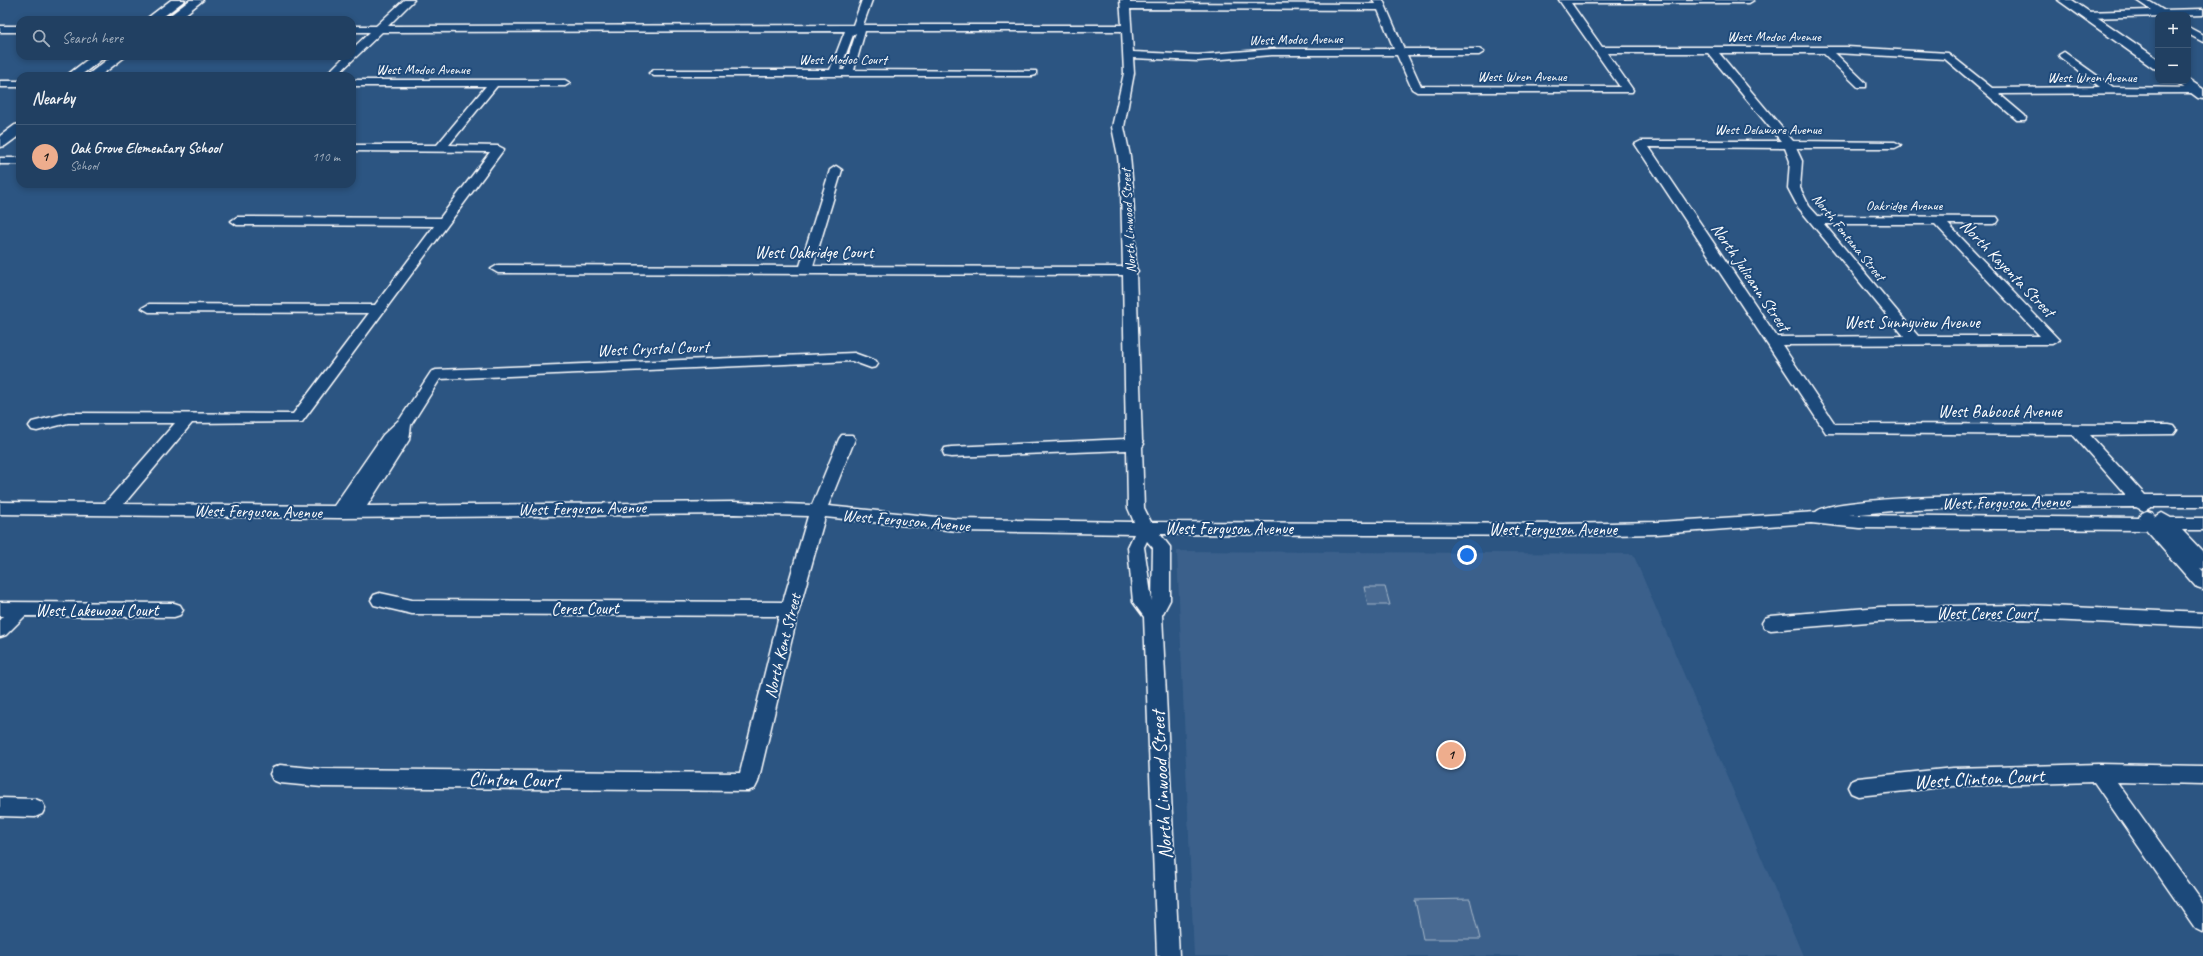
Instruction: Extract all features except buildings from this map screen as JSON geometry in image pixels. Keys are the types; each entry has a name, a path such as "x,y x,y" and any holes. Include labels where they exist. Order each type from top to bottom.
{"main road":[{"path":"159,16 180,6 180,8 186,0"},
{"path":"173,16 180,6 197,0"},
{"path":"2064,0 2155,63"},
{"path":"78,72 94,60"},
{"path":"86,72 100,60"},
{"path":"97,72 113,60"},
{"path":"2186,84 2199,93"},
{"path":"0,129 16,121"},
{"path":"0,136 16,122"},
{"path":"0,143 16,123"}],"street":[{"path":"356,50 409,0"},
{"path":"834,72 849,33 857,28 867,0"},
{"path":"1565,0 1749,0"},
{"path":"1565,0 1599,50"},
{"path":"2141,0 2159,12"},
{"path":"1126,3 1380,4 1401,52 1479,52"},
{"name":"North Linwood Street","path":"1126,3 1128,80 1118,128 1126,176 1131,271 1136,444 1136,508 1145,528 1162,547 1161,600 1153,615 1168,956"},
{"path":"2080,12 2155,14"},
{"path":"2191,13 2203,12"},
{"path":"848,73 861,32 857,28"},
{"path":"356,29 1127,28"},
{"path":"0,29 16,29"},
{"path":"2191,32 2203,39"},
{"name":"West Modoc Avenue","path":"1599,50 1826,50 1948,56 1989,91"},
{"name":"West Wren Avenue","path":"1401,52 1417,89 1628,90 1599,50"},
{"name":"North Fontana Street","path":"1711,50 1790,144 1796,161 1794,188 1797,196 1914,340"},
{"path":"1826,50 1862,85"},
{"name":"West Modoc Avenue","path":"1128,57 1175,60 1262,52 1401,52"},
{"path":"2064,55 2111,91"},
{"path":"334,72 346,60"},
{"name":"West Modoc Court","path":"654,73 1032,73"},
{"name":"West Modoc Avenue","path":"356,83 494,83"},
{"path":"441,148 494,83 565,83"},
{"path":"0,84 16,84"},
{"path":"1989,91 2021,118"},
{"name":"West Wren Avenue","path":"1989,91 2199,93"},
{"name":"West Delaware Avenue","path":"1641,144 1895,145"},
{"name":"North Julieann Street","path":"1641,144 1831,429"},
{"path":"37,426 68,418 297,419 498,149 356,148"},
{"path":"0,161 16,161"},
{"path":"805,270 836,170"},
{"name":"Oakridge Avenue","path":"1815,220 1992,220"},
{"name":"North Kayenta Street","path":"1938,220 2052,340"},
{"path":"237,221 443,222"},
{"name":"West Oakridge Court","path":"498,269 1131,271"},
{"path":"149,308 378,309"},
{"name":"West Sunnyview Avenue","path":"1772,341 2052,340"},
{"name":"West Crystal Court","path":"347,511 401,440 405,422 436,375 854,357 871,364"},
{"path":"110,509 187,419"},
{"name":"West Babcock Avenue","path":"1831,429 2168,430"},
{"path":"2076,430 2139,501 2167,523 2203,563"},
{"name":"North Kent Street","path":"748,782 790,609 818,512 847,439"},
{"path":"951,452 1136,444"},
{"name":"West Ferguson Avenue","path":"1811,518 1847,509 1920,504 2009,501 2203,501"},
{"path":"2139,501 2150,523 2203,583"},
{"name":"West Ferguson Avenue","path":"0,508 347,511 668,507 818,512 957,526 1145,528 1594,530 1657,528 1811,518 1859,522 2203,524"},
{"path":"1145,528 1136,547 1142,602 1153,615"},
{"name":"Ceres Court","path":"380,600 412,608 790,609"},
{"name":"West Lakewood Court","path":"0,609 174,610"},
{"path":"0,630 20,610"},
{"name":"West Ceres Court","path":"1771,623 1880,614 2025,612 2203,620"},
{"path":"2099,773 2203,921"},
{"name":"West Clinton Court","path":"1858,787 1953,777 2099,773 2203,776"},
{"name":"Clinton Court","path":"280,774 322,778 748,782"},
{"path":"0,807 35,808"}],"shaded area":[{"path":"1177,551 1633,554 1803,956 1194,956"},
{"path":"1364,587 1385,587 1390,605 1368,605"},
{"path":"1470,899 1480,939 1423,939 1415,900"}],"place":[{"name":"Oak Grove Elementary School","path":"1451,755"}]}
